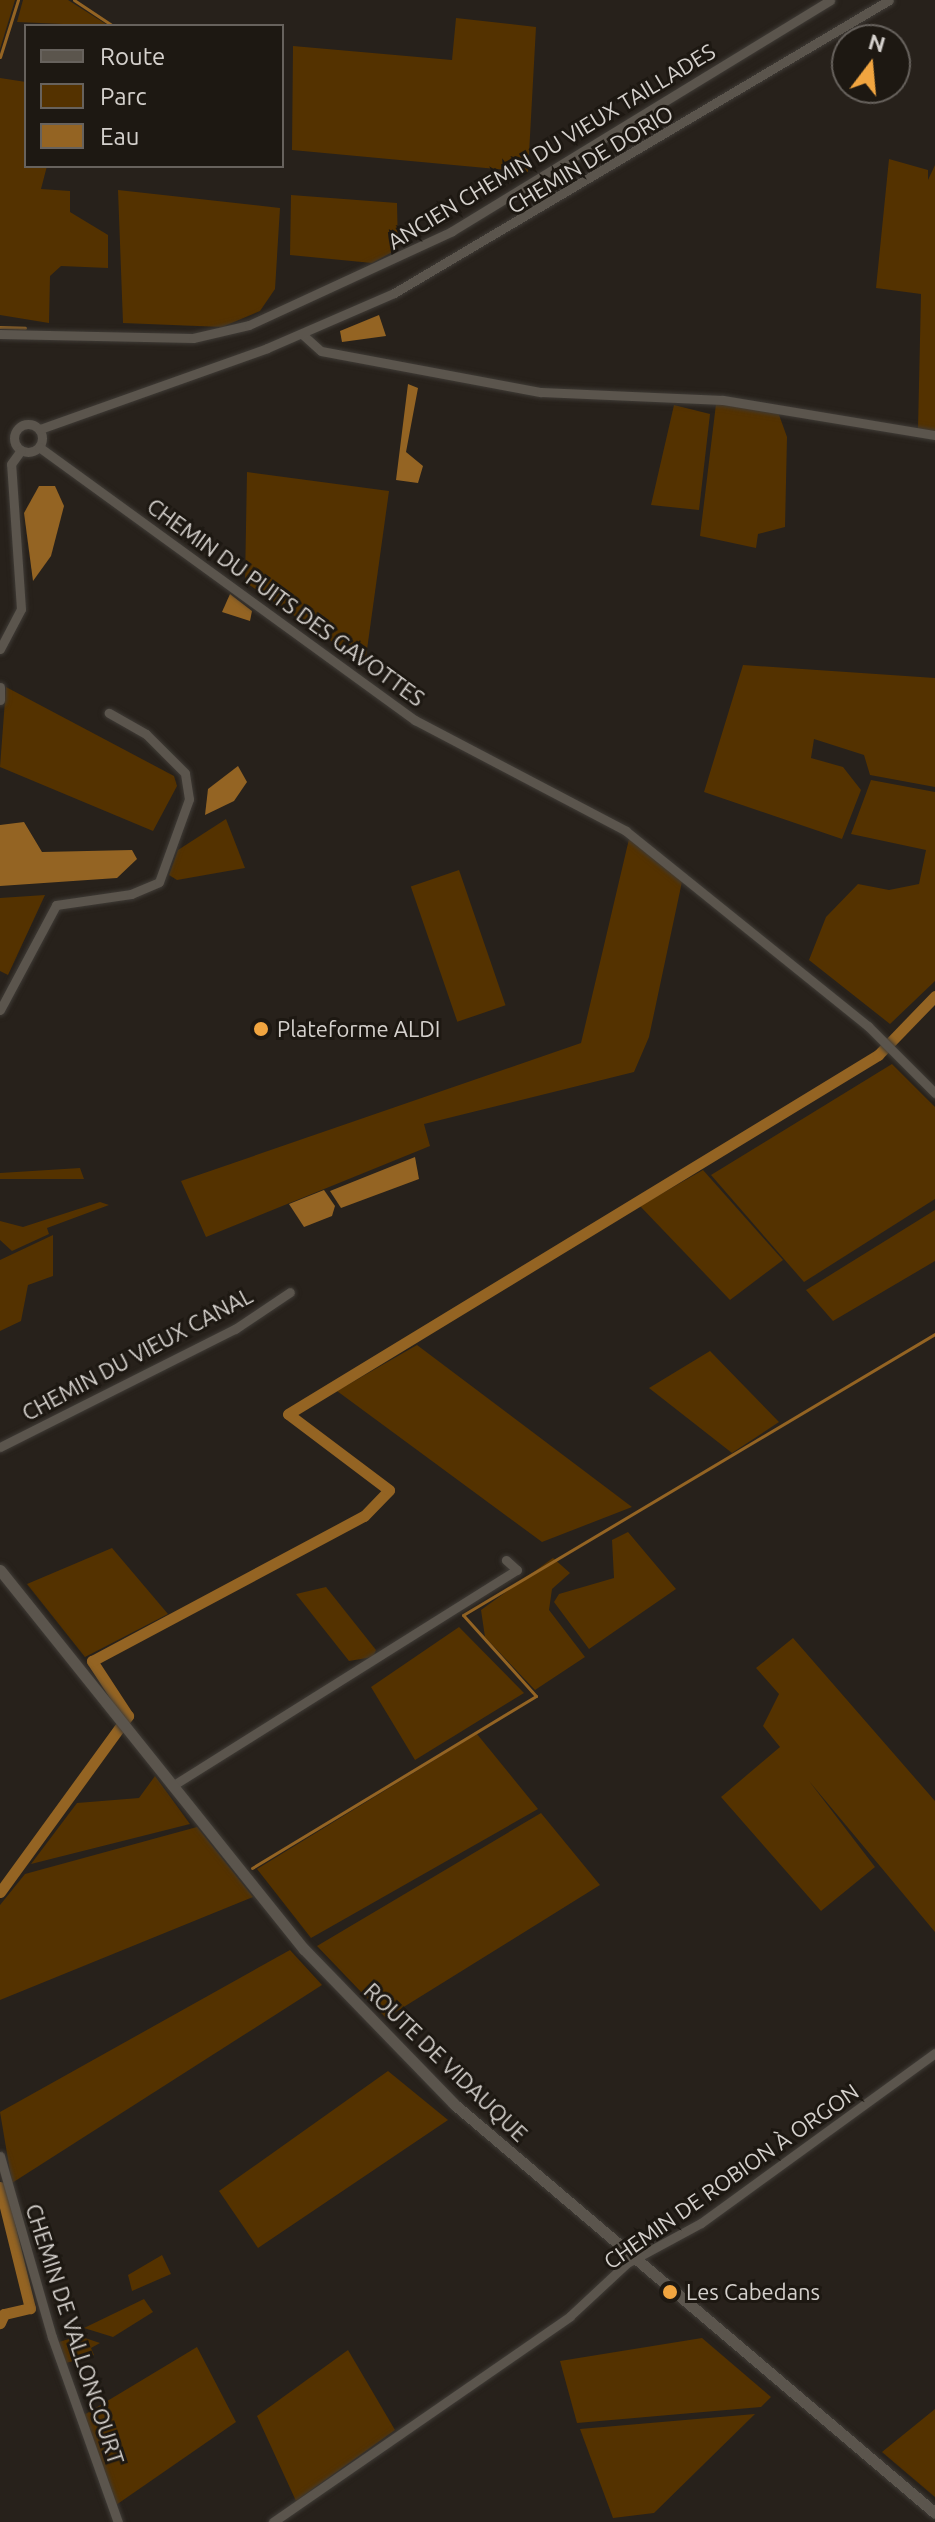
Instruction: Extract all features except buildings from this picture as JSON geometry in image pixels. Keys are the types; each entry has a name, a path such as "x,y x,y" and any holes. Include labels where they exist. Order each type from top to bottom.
{"street":[{"name":"ANCIEN CHEMIN DU VIEUX TAILLADES","path":"0,334 193,338 249,325 452,231 830,0"},
{"name":"CHEMIN DE DORIO","path":"40,429 302,334 478,248 889,0"},
{"path":"302,334 315,349 541,392 723,400 935,435"},
{"path":"0,436 14,436 25,424 40,429 39,447 21,450 11,464 21,609 0,649"},
{"path":"14,436 21,450"},
{"name":"CHEMIN DU PUITS DES GAVOTTES","path":"39,447 415,720 626,831 868,1026 935,1093"},
{"path":"0,687 0,700"},
{"path":"0,1010 56,905 131,894 159,882 189,799 185,773 146,734 109,713"},
{"name":"CHEMIN DU VIEUX CANAL","path":"0,1447 235,1329 290,1292"},
{"path":"172,1786 517,1570 506,1560"},
{"name":"ROUTE DE VIDAUQUE","path":"0,1570 304,1949 454,2104 935,2513"},
{"name":"CHEMIN DE ROBION À ORGON","path":"273,2522 570,2316 636,2260 701,2223 935,2053"},
{"name":"CHEMIN DE VALLONCOURT","path":"0,2156 52,2337 118,2522"}],"green space":[{"path":"0,0 15,0 0,49"},
{"path":"23,0 68,0 106,24 63,24 17,22"},
{"path":"456,18 536,27 528,172 292,150 293,46 452,60"},
{"path":"0,78 24,82 24,168 46,168 41,189 70,191 70,212 108,235 108,268 61,266 50,276 49,323 0,315"},
{"path":"889,159 928,170 928,180 935,165 935,431 918,429 921,294 876,288"},
{"path":"118,190 280,208 275,289 260,311 222,327 123,323"},
{"path":"291,195 397,203 398,249 372,263 290,255"},
{"path":"716,404 778,412 787,437 785,527 758,534 756,548 700,536"},
{"path":"674,405 710,414 699,510 651,505"},
{"path":"247,472 389,491 365,664 245,582"},
{"path":"743,665 935,678 935,787 870,775 864,755 814,739 811,758 843,767 861,790 842,839 704,792"},
{"path":"6,687 174,776 177,786 153,831 0,767"},
{"path":"871,780 935,792 935,981 890,1024 809,960 826,917 858,884 889,890 919,884 926,850 851,834"},
{"path":"226,819 245,868 177,880 169,875 178,850"},
{"path":"629,839 683,877 649,1037 634,1072 424,1124 430,1146 206,1237 181,1181 581,1043"},
{"path":"459,870 506,1005 457,1022 411,887"},
{"path":"45,895 8,975 0,971 0,898"},
{"path":"892,1064 935,1107 935,1199 804,1282 711,1175"},
{"path":"80,1168 84,1179 0,1179 0,1173"},
{"path":"703,1170 783,1260 730,1300 640,1206"},
{"path":"100,1202 109,1205 47,1228 49,1234 12,1251 0,1240 0,1221 23,1227"},
{"path":"935,1210 935,1261 833,1321 806,1290"},
{"path":"53,1235 53,1276 28,1285 21,1321 0,1331 0,1260"},
{"path":"417,1345 632,1507 542,1542 337,1391"},
{"path":"710,1351 779,1422 732,1453 649,1388"},
{"path":"628,1532 676,1589 589,1649 554,1602 559,1594 614,1578 612,1540"},
{"path":"112,1548 168,1614 85,1657 27,1584"},
{"path":"553,1558 570,1573 552,1589 549,1610 585,1657 535,1690 485,1637 481,1610"},
{"path":"326,1587 376,1650 373,1657 349,1661 296,1594"},
{"path":"459,1627 524,1693 415,1760 371,1687"},
{"path":"793,1638 935,1801 935,1932 809,1781 875,1867 821,1911 721,1797 780,1747 763,1726 779,1694 756,1668"},
{"path":"477,1734 538,1809 311,1938 257,1869"},
{"path":"155,1776 190,1824 31,1864 77,1803 139,1798"},
{"path":"541,1813 600,1885 386,2018 317,1946"},
{"path":"197,1827 253,1897 0,2000 0,1905 25,1874"},
{"path":"290,1950 322,1985 12,2183 0,2112"},
{"path":"388,2071 448,2120 258,2248 219,2191"},
{"path":"162,2255 171,2274 132,2291 128,2275"},
{"path":"144,2299 153,2312 113,2337 84,2328"},
{"path":"79,2336 100,2343 91,2348 94,2355 66,2363 59,2342"},
{"path":"702,2338 771,2397 761,2407 577,2423 560,2361"},
{"path":"197,2347 236,2422 116,2505 84,2415"},
{"path":"348,2350 395,2430 296,2501 257,2416"},
{"path":"935,2409 935,2497 882,2452"},
{"path":"755,2414 654,2513 613,2518 580,2429"}],"water":[{"path":"379,315 386,336 342,342 340,331"},
{"path":"408,384 418,388 406,452 423,466 418,483 396,480"},
{"path":"39,486 55,486 64,506 51,556 33,581 24,513"},
{"path":"230,594 252,611 250,621 222,612"},
{"path":"238,766 247,782 234,801 205,815 208,789"},
{"path":"24,822 42,852 132,850 137,859 117,878 0,886 0,825"},
{"path":"415,1157 419,1179 341,1208 330,1191"},
{"path":"324,1190 335,1206 332,1216 304,1227 289,1204"}],"waterway":[{"path":"0,57 18,0"},
{"path":"74,0 110,24"},
{"path":"0,327 25,328"},
{"path":"0,1892 128,1716 92,1661 364,1516 389,1490 288,1414 878,1055 935,996"},
{"path":"252,1868 536,1696 463,1615 935,1334"},
{"path":"0,2187 30,2308 4,2314 0,2323"}],"place":[{"name":"Plateforme ALDI","path":"261,1029"},
{"name":"Les Cabedans","path":"670,2292"}]}
